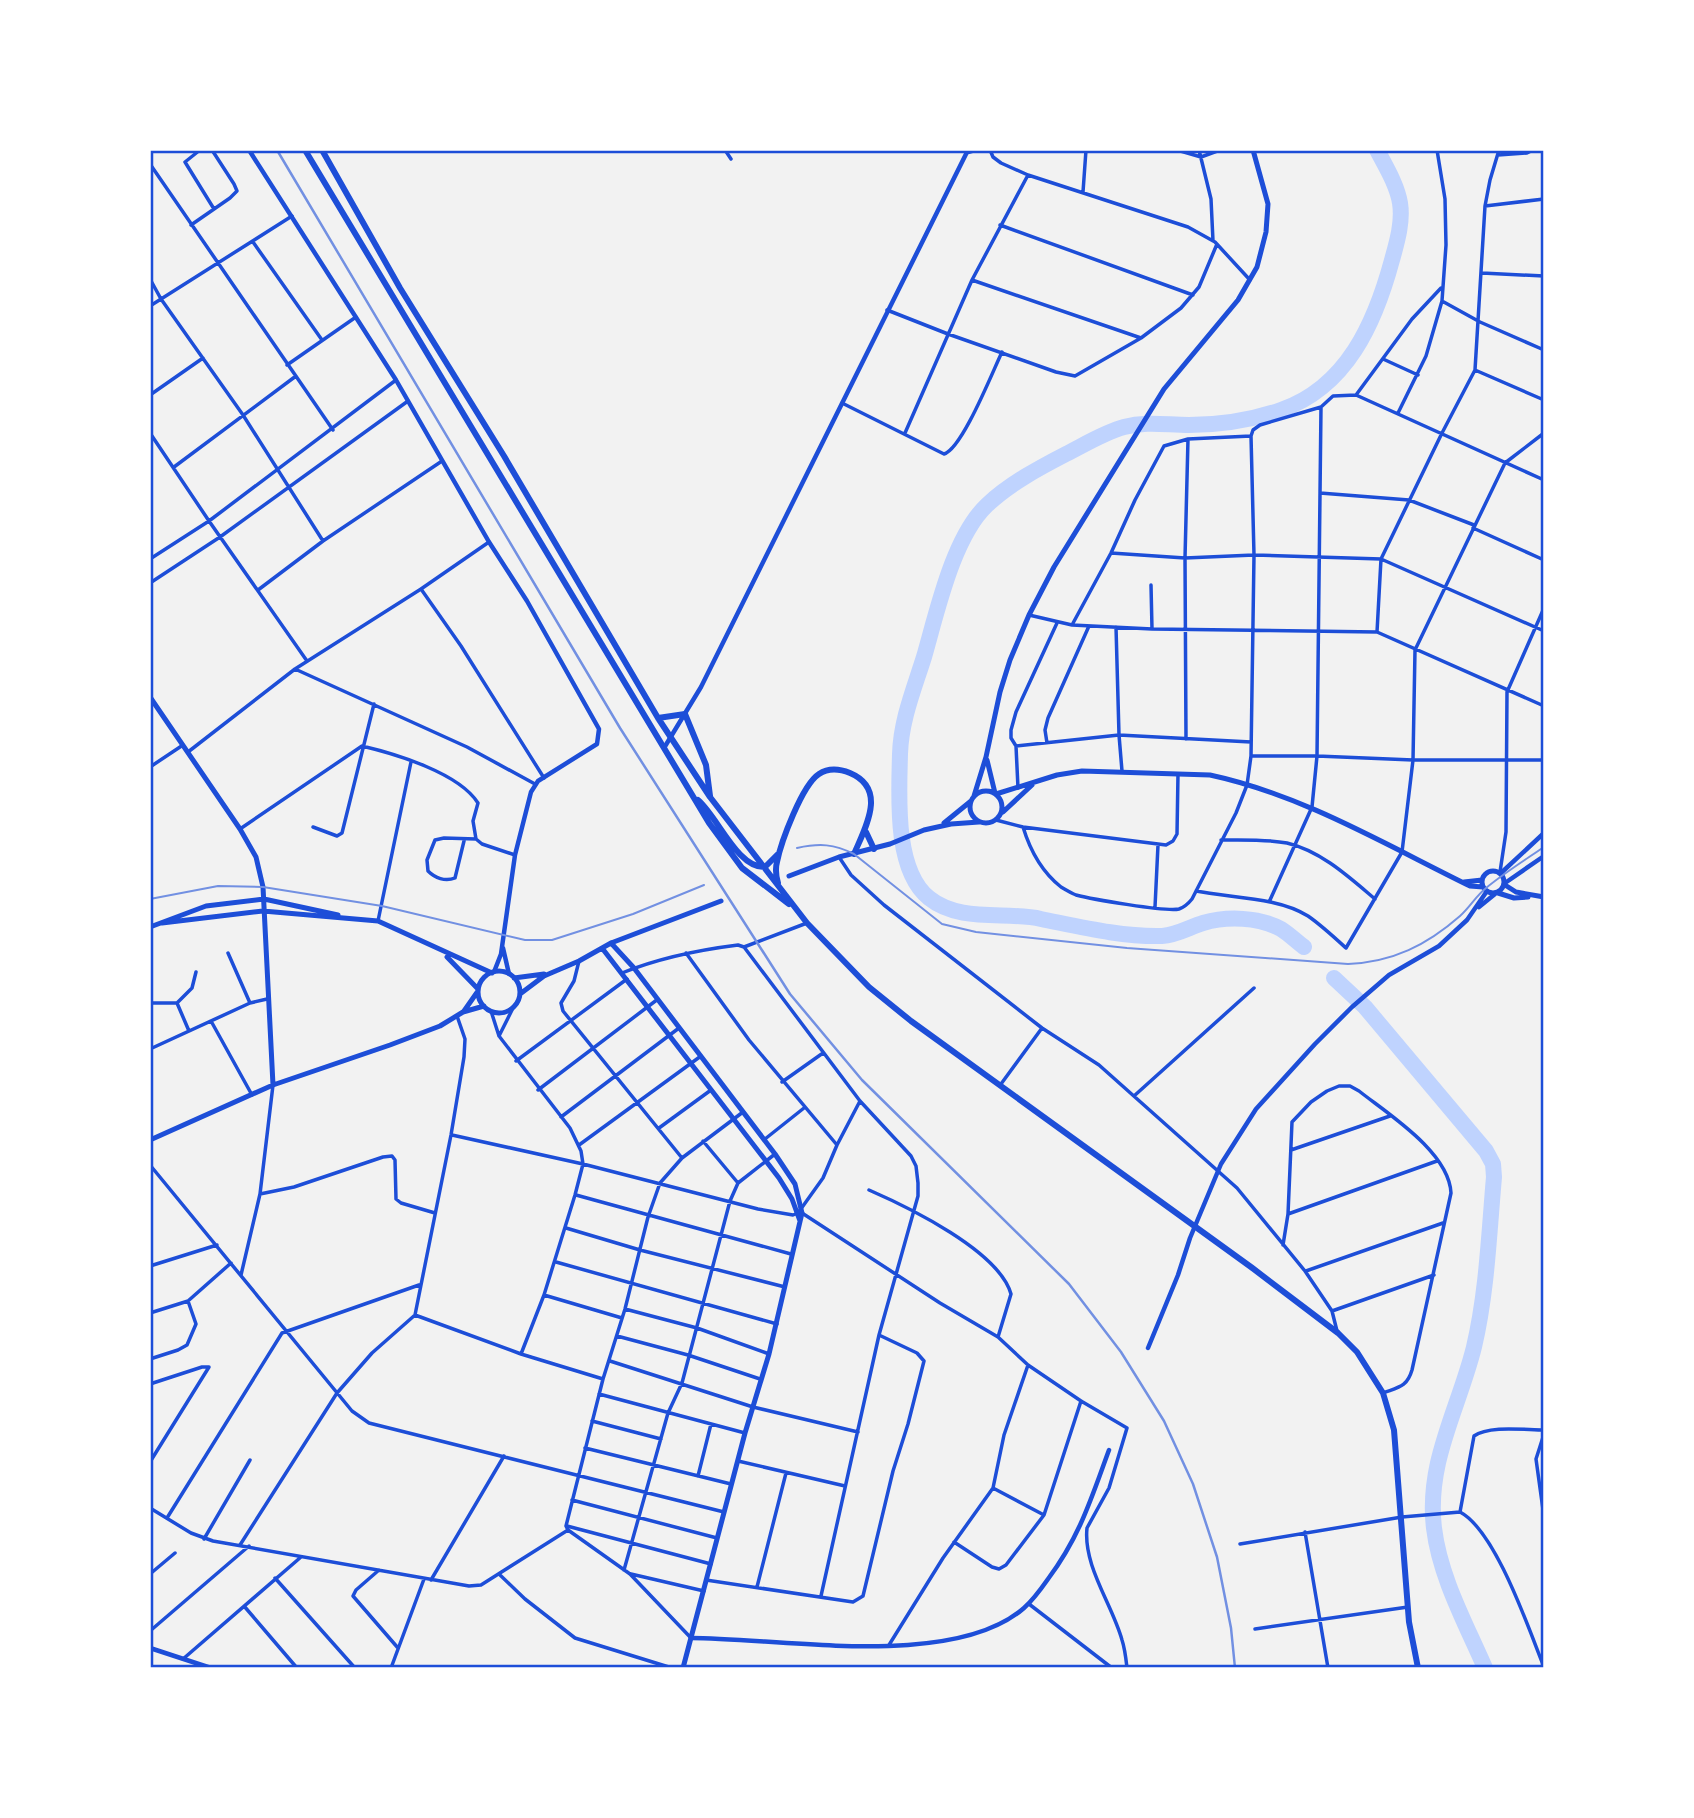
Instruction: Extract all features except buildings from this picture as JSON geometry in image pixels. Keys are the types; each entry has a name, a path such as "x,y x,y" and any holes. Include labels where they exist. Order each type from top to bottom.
{"main road":[{"path":"305,150 694,797 737,862 796,909"},
{"path":"322,150 400,288 504,456 658,718 710,797 807,923 882,998 1338,1333 1357,1352 1383,1393 1394,1430 1408,1607 1418,1668"},
{"path":"979,822 970,810 1004,681 1029,615 1061,556 1164,389 1224,318 1250,280 1262,254 1268,215 1267,199 1253,150"},
{"path":"150,696 257,857 264,899 273,1085"},
{"path":"658,718 685,714 706,765 710,797"},
{"path":"986,757 995,794 1002,804 998,817"},
{"path":"778,886 776,868 779,854 805,787 828,770 845,771 859,777 866,784 872,802 865,830 854,853"},
{"path":"942,825 984,791 995,794 1066,773 1122,771 1210,775 1312,807 1461,882 1484,886 1514,898 1544,897"},
{"path":"789,876 839,857 874,849 942,825 988,823 1035,783"},
{"path":"694,797 702,803 745,859 756,867 765,867 779,854"},
{"path":"865,830 874,849"},
{"path":"1484,886 1488,872 1500,872 1505,884 1516,892 1534,897"},
{"path":"1497,893 1505,884"},
{"path":"150,927 206,906 264,899 362,920"},
{"path":"440,950 478,990 484,1006 501,1013 513,1008 520,993 550,973 611,943 721,901"},
{"path":"162,923 263,911 378,921 493,973 511,976 550,973"},
{"path":"611,943 634,968 775,1154 795,1184 801,1211 777,1324 737,1461 683,1668"},
{"path":"602,948 787,1189 801,1211"},
{"path":"460,1014 482,980 493,973"},
{"path":"511,976 520,993"},
{"path":"150,1140 273,1085 390,1045 484,1006"}],"street":[{"path":"200,150 185,162 214,209"},
{"path":"191,225 237,191 212,150"},
{"path":"249,150 396,380 489,542 527,601 591,712 598,729 597,744 535,784 515,855 502,944 493,973"},
{"path":"725,150 731,159"},
{"path":"663,748 701,687 887,310 935,221 967,151 975,150"},
{"path":"990,150 996,160 1028,175 1188,227 1215,243 1250,280"},
{"path":"1083,192 1086,150"},
{"path":"1177,150 1201,157 1220,150"},
{"path":"887,310 948,334 1076,376 1140,338 1194,295 1215,243 1211,199 1199,150"},
{"path":"1398,413 1429,347 1442,301 1446,245 1445,199 1437,150"},
{"path":"1377,632 1381,559 1475,370 1485,206 1490,180 1499,153 1527,153 1533,150"},
{"path":"150,164 333,430"},
{"path":"905,433 972,280 1028,175"},
{"path":"1485,206 1544,199"},
{"path":"150,306 292,216"},
{"path":"1000,225 1194,295"},
{"path":"253,241 322,341"},
{"path":"1482,272 1544,276"},
{"path":"150,279 161,299 243,415 323,541"},
{"path":"972,280 1140,338"},
{"path":"1356,395 1412,319 1441,288"},
{"path":"1442,301 1480,322 1544,350"},
{"path":"287,365 356,317"},
{"path":"842,403 944,454 954,448 971,419 1002,352"},
{"path":"150,395 202,358"},
{"path":"1383,359 1418,375"},
{"path":"1475,370 1544,400"},
{"path":"174,468 296,376"},
{"path":"150,559 209,521 396,380"},
{"path":"1023,827 1033,853 1043,867 1060,886 1073,894 1155,907 1181,908 1188,904 1196,891 1236,813 1247,785 1251,756 1254,555 1251,436 1253,430 1260,425 1321,407 1333,396 1356,395 1544,480"},
{"path":"150,583 220,537 408,401"},
{"path":"1269,901 1312,807 1317,756 1321,407"},
{"path":"150,433 307,661"},
{"path":"1196,891 1230,898 1269,901 1308,916 1346,948 1402,852 1413,760 1415,650 1504,463 1544,433"},
{"path":"1072,625 1111,553 1158,452 1173,442 1188,439 1251,436"},
{"path":"1186,739 1185,558 1188,439"},
{"path":"258,590 323,541 442,461"},
{"path":"1320,493 1409,500 1544,560"},
{"path":"188,752 295,669 489,542"},
{"path":"1111,553 1185,558 1254,555 1381,559 1544,631"},
{"path":"1151,585 1152,629"},
{"path":"421,589 461,646 544,778"},
{"path":"1500,872 1506,832 1507,692 1544,608"},
{"path":"1029,615 1056,623 1116,628 1377,632 1507,692 1544,706"},
{"path":"1018,788 1016,746 1011,738 1016,712 1056,623"},
{"path":"1047,743 1045,730 1048,718 1089,626"},
{"path":"1116,628 1122,771"},
{"path":"295,669 467,747 535,784"},
{"path":"313,827 332,835 342,833 374,704"},
{"path":"1016,746 1119,736 1251,743"},
{"path":"150,767 183,745"},
{"path":"362,746 411,761 461,786 476,800 478,810 473,821 476,839 482,844 515,855"},
{"path":"240,829 362,746"},
{"path":"1251,756 1544,760"},
{"path":"378,921 411,761"},
{"path":"998,817 1023,827 1158,845 1170,844 1177,834 1178,774"},
{"path":"1500,872 1544,833"},
{"path":"464,841 454,878 434,877 428,871 427,860 435,841 444,838 464,841 476,839"},
{"path":"1221,840 1266,841 1293,845 1343,871 1375,899"},
{"path":"1155,907 1158,845"},
{"path":"1505,884 1544,856"},
{"path":"839,857 867,891 1042,1028 1100,1065 1246,1198 1305,1271 1332,1311 1338,1333"},
{"path":"1475,909 1484,886"},
{"path":"1148,1348 1221,1164 1256,1109 1352,1007 1382,981 1439,946 1475,909 1497,893"},
{"path":"622,973 686,953 744,947 807,923"},
{"path":"502,944 511,976"},
{"path":"744,947 860,1101 904,1147 916,1166 918,1196 880,1335 821,1595"},
{"path":"228,953 250,1003"},
{"path":"686,953 782,1082 837,1145"},
{"path":"579,961 574,981 561,1003 563,1011 682,1158"},
{"path":"150,1003 177,1003 192,988 196,972"},
{"path":"516,1061 627,979"},
{"path":"1134,1096 1254,988"},
{"path":"150,1049 250,1003 270,998"},
{"path":"538,1090 657,999"},
{"path":"177,1003 189,1031"},
{"path":"499,1036 513,1008"},
{"path":"491,1011 499,1036 579,1145 583,1164 556,1262 521,1354"},
{"path":"240,1545 337,1392 372,1353 415,1315 451,1135 465,1039 460,1014"},
{"path":"211,1021 252,1095"},
{"path":"561,1117 679,1028"},
{"path":"1001,1084 1042,1028"},
{"path":"782,1082 823,1053"},
{"path":"579,1145 701,1056"},
{"path":"241,1275 260,1194 273,1085"},
{"path":"1283,1245 1288,1214 1292,1122 1311,1102 1339,1086 1350,1086 1359,1091 1419,1139 1437,1161 1450,1181 1451,1193 1434,1275 1409,1380 1383,1393"},
{"path":"658,1128 711,1090"},
{"path":"451,1135 583,1164 785,1215 801,1211 823,1178 860,1101"},
{"path":"764,1140 804,1108"},
{"path":"150,1508 204,1539 476,1587 499,1574 567,1528 603,1379 660,1183 682,1158 743,1112"},
{"path":"1292,1150 1390,1116"},
{"path":"703,1141 738,1183"},
{"path":"624,1570 668,1413 682,1383 730,1201 738,1183 775,1154"},
{"path":"260,1194 294,1187 392,1156 395,1160 396,1199 435,1213"},
{"path":"1288,1214 1437,1161"},
{"path":"150,1165 352,1411 369,1423 724,1512"},
{"path":"869,1190 913,1210 963,1241 1007,1283 1011,1294 998,1337"},
{"path":"575,1195 793,1255"},
{"path":"801,1211 896,1275 998,1337 1028,1365 1080,1401 1127,1428 1110,1488 1087,1528 1087,1543 1122,1640 1127,1667"},
{"path":"1305,1271 1443,1223"},
{"path":"566,1228 785,1287"},
{"path":"150,1266 217,1245"},
{"path":"556,1262 777,1324"},
{"path":"150,1313 188,1301 232,1263"},
{"path":"1332,1311 1434,1275"},
{"path":"167,1518 280,1335 286,1330 419,1285"},
{"path":"544,1294 622,1318"},
{"path":"150,1359 187,1345 195,1324 188,1301"},
{"path":"625,1309 697,1328 769,1354"},
{"path":"415,1315 521,1354 603,1379"},
{"path":"706,1580 821,1595 853,1602 863,1596 893,1471 924,1363 924,1359 917,1353 880,1335"},
{"path":"616,1336 688,1355 762,1380"},
{"path":"610,1361 753,1406 858,1432"},
{"path":"889,1646 954,1542 993,1488 1004,1435 1028,1365"},
{"path":"150,1384 209,1367 150,1462"},
{"path":"599,1394 745,1433"},
{"path":"954,1542 992,1567 1002,1568 1044,1515 1080,1401"},
{"path":"592,1421 661,1438"},
{"path":"698,1476 710,1424"},
{"path":"1457,1512 1474,1436 1479,1432 1493,1430 1544,1432 1536,1459 1544,1517"},
{"path":"585,1448 731,1484"},
{"path":"567,1528 630,1574 691,1638 889,1646 944,1642 1009,1619 1028,1604 1066,1555 1077,1535 1109,1450"},
{"path":"431,1580 504,1456"},
{"path":"204,1539 250,1460"},
{"path":"737,1461 845,1486"},
{"path":"757,1587 786,1473"},
{"path":"993,1488 1044,1515"},
{"path":"572,1500 718,1538"},
{"path":"1240,1544 1402,1517 1457,1512 1473,1522 1487,1541 1515,1596 1544,1667"},
{"path":"567,1528 711,1564"},
{"path":"1305,1532 1328,1668"},
{"path":"150,1631 248,1546"},
{"path":"150,1574 175,1553"},
{"path":"183,1659 302,1556"},
{"path":"379,1570 356,1590 353,1596 398,1648"},
{"path":"499,1574 545,1616 575,1638 672,1668"},
{"path":"630,1574 704,1591"},
{"path":"275,1578 355,1668"},
{"path":"391,1668 424,1579"},
{"path":"1028,1604 1112,1668"},
{"path":"244,1606 298,1668"},
{"path":"1255,1629 1408,1607"},
{"path":"150,1648 211,1668"}],"waterway":[{"path":"1304,947 1281,929 1253,920 1212,921 1173,934 1147,936 1027,917 969,914 941,906 929,898 918,885 904,851 900,811 901,741 909,705 956,555 975,519 996,497 1035,471 1117,429 1141,424 1224,423 1270,414 1304,400 1324,386 1341,369 1355,350 1377,307 1399,232 1399,196 1377,150"},
{"path":"1334,978 1365,1007 1486,1151 1493,1164 1482,1305 1468,1370 1439,1458 1433,1504 1434,1528 1442,1564 1454,1599 1485,1668"}],"tram line":[{"path":"797,848 827,845 854,854 942,924 976,932 1127,948 1348,964 1395,956 1422,943 1460,916 1493,882 1544,847"},
{"path":"150,899 218,886 263,887 382,906 525,940 552,940 633,914 704,885"}],"railway":[{"path":"277,150 620,728 790,994 862,1080 1069,1284 1121,1352 1164,1421 1193,1484 1217,1557 1231,1628 1235,1668"}]}
